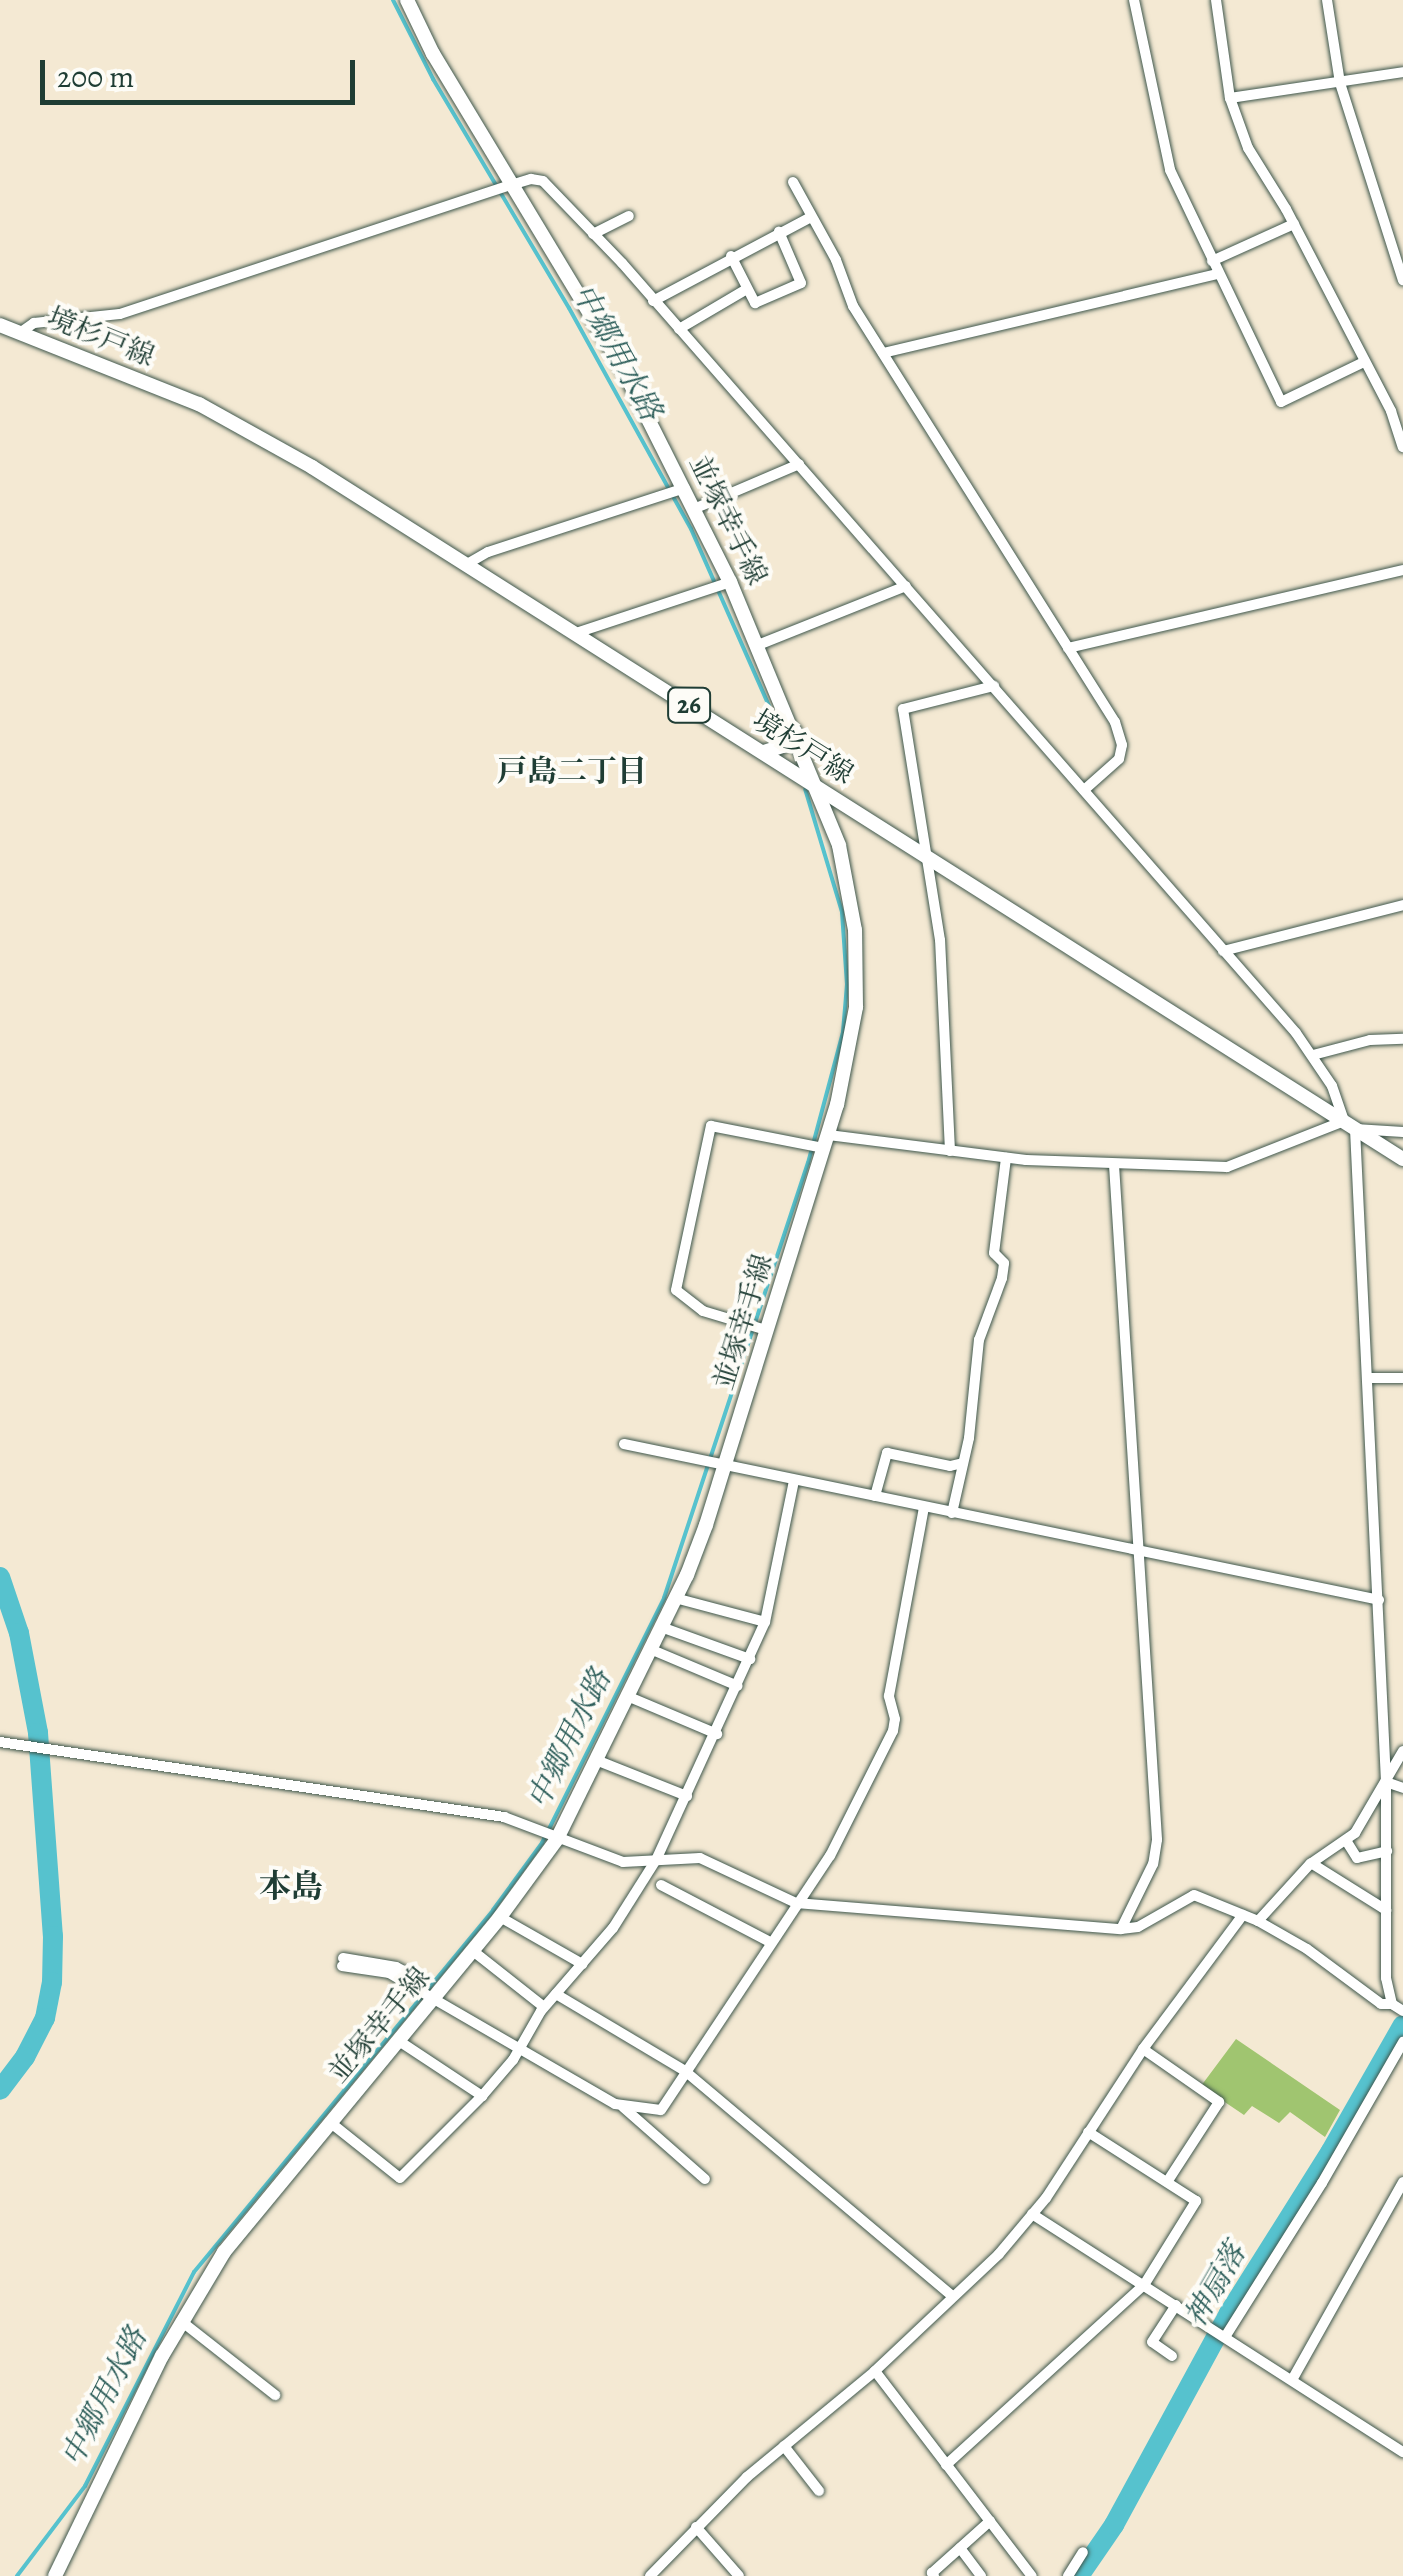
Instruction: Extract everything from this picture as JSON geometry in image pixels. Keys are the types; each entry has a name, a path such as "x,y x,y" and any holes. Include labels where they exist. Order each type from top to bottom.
{"main road":[{"name":"並塚幸手線","path":"55,2576 181,2322 224,2252 500,1917 558,1839 675,1598 724,1466 847,1067 858,958 846,874 818,786 686,488 622,368 433,54 407,0"},
{"name":"境杉戸線","path":"0,325 198,404 312,467 1403,1159"},
{"path":"764,752 784,746 794,731"}],"street":[{"path":"1134,0 1170,170 1281,402 1364,362"},
{"path":"1216,0 1230,98 1248,148 1294,224 1364,362 1397,410 1403,447"},
{"path":"1327,0 1340,82 1403,280"},
{"path":"1230,98 1403,72"},
{"path":"21,332 34,323 120,314 530,179 543,182 906,586 1313,1055 1349,1125 1369,1378 1386,1782 1386,1978 1398,2008"},
{"path":"793,182 836,260 853,306 1116,722 1122,746 1119,759 1084,790"},
{"path":"593,234 629,216"},
{"path":"653,301 731,256 811,217"},
{"path":"1212,262 1294,224"},
{"path":"731,256 755,303 801,283 779,232"},
{"path":"884,353 1218,274"},
{"path":"679,329 747,288"},
{"path":"696,508 798,464"},
{"path":"467,564 488,552 686,488"},
{"path":"1068,648 1403,570"},
{"path":"576,633 730,582"},
{"path":"758,644 906,586"},
{"path":"950,1151 940,940 903,709 994,686"},
{"path":"1223,951 1403,905"},
{"path":"1313,1055 1370,1040 1403,1039"},
{"path":"766,1330 703,1311 676,1290 710,1126 1006,1158 1114,1166 1227,1167 1349,1125 1403,1132"},
{"path":"952,1513 963,1463 979,1340 1002,1278 1004,1263 994,1253 1006,1158"},
{"path":"1114,1166 1157,1840 1153,1864 1121,1929"},
{"path":"1369,1378 1403,1378"},
{"path":"624,1444 1378,1600"},
{"path":"874,1496 887,1453 950,1466 963,1463"},
{"path":"330,2122 400,2178 482,2096 544,2007 613,1928 656,1860 688,1796 765,1622 794,1481"},
{"path":"620,2105 661,2110 830,1856 892,1732 895,1719 889,1696 924,1507"},
{"path":"675,1598 765,1622"},
{"path":"661,1627 750,1659"},
{"path":"650,1649 738,1686"},
{"path":"627,1696 717,1734"},
{"path":"0,1742 504,1817 623,1862 700,1858 796,1903 1121,1929 1138,1927 1194,1895 1258,1920 1307,1949 1381,2004 1398,2008"},
{"path":"1258,1920 1311,1863 1347,1842 1403,1752"},
{"path":"596,1760 688,1796"},
{"path":"1386,1782 1403,1788"},
{"path":"1347,1842 1356,1858 1387,1851"},
{"path":"1311,1863 1386,1910"},
{"path":"661,1885 770,1942"},
{"path":"650,2576 696,2527 784,2446 875,2372 998,2254 1032,2214 1143,2050 1243,1915"},
{"path":"500,1917 582,1964"},
{"path":"473,1950 544,2007"},
{"path":"343,1962 390,1973 418,1986 620,2105 705,2179"},
{"path":"556,1994 685,2071 951,2295"},
{"path":"399,2041 482,2096"},
{"path":"1224,2337 1322,2183 1403,2042"},
{"path":"1143,2050 1219,2102 1167,2182"},
{"path":"946,2465 1144,2285 1196,2201 1088,2132"},
{"path":"1292,2380 1403,2182"},
{"path":"1032,2214 1403,2452"},
{"path":"1172,2356 1152,2342 1176,2306"},
{"path":"181,2322 275,2395"},
{"path":"875,2372 1032,2576"},
{"path":"784,2446 819,2491"},
{"path":"934,2576 932,2573 990,2521"},
{"path":"696,2527 740,2576"},
{"path":"960,2548 981,2576"},
{"path":"1068,2576 1083,2552"}],"green space":[{"path":"1236,2039 1340,2110 1325,2137 1290,2112 1279,2123 1252,2106 1244,2115 1201,2086"}],"waterway":[{"name":"中郷用水路","path":"393,0 433,79 569,308 691,529 782,735"},
{"name":"中郷用水路","path":"17,2576 85,2486 194,2272 493,1910 542,1843 664,1598 808,1163 843,1032 847,984 842,912 805,789"},
{"path":"0,1577 19,1633 38,1733 53,1936 52,1982 45,2018 25,2057 0,2090"},
{"name":"神扇落","path":"1079,2576 1114,2525 1229,2313 1331,2151 1403,2025"}],"district":[{"name":"戸島二丁目","path":"572,771"},
{"name":"本島","path":"291,1886"}]}
